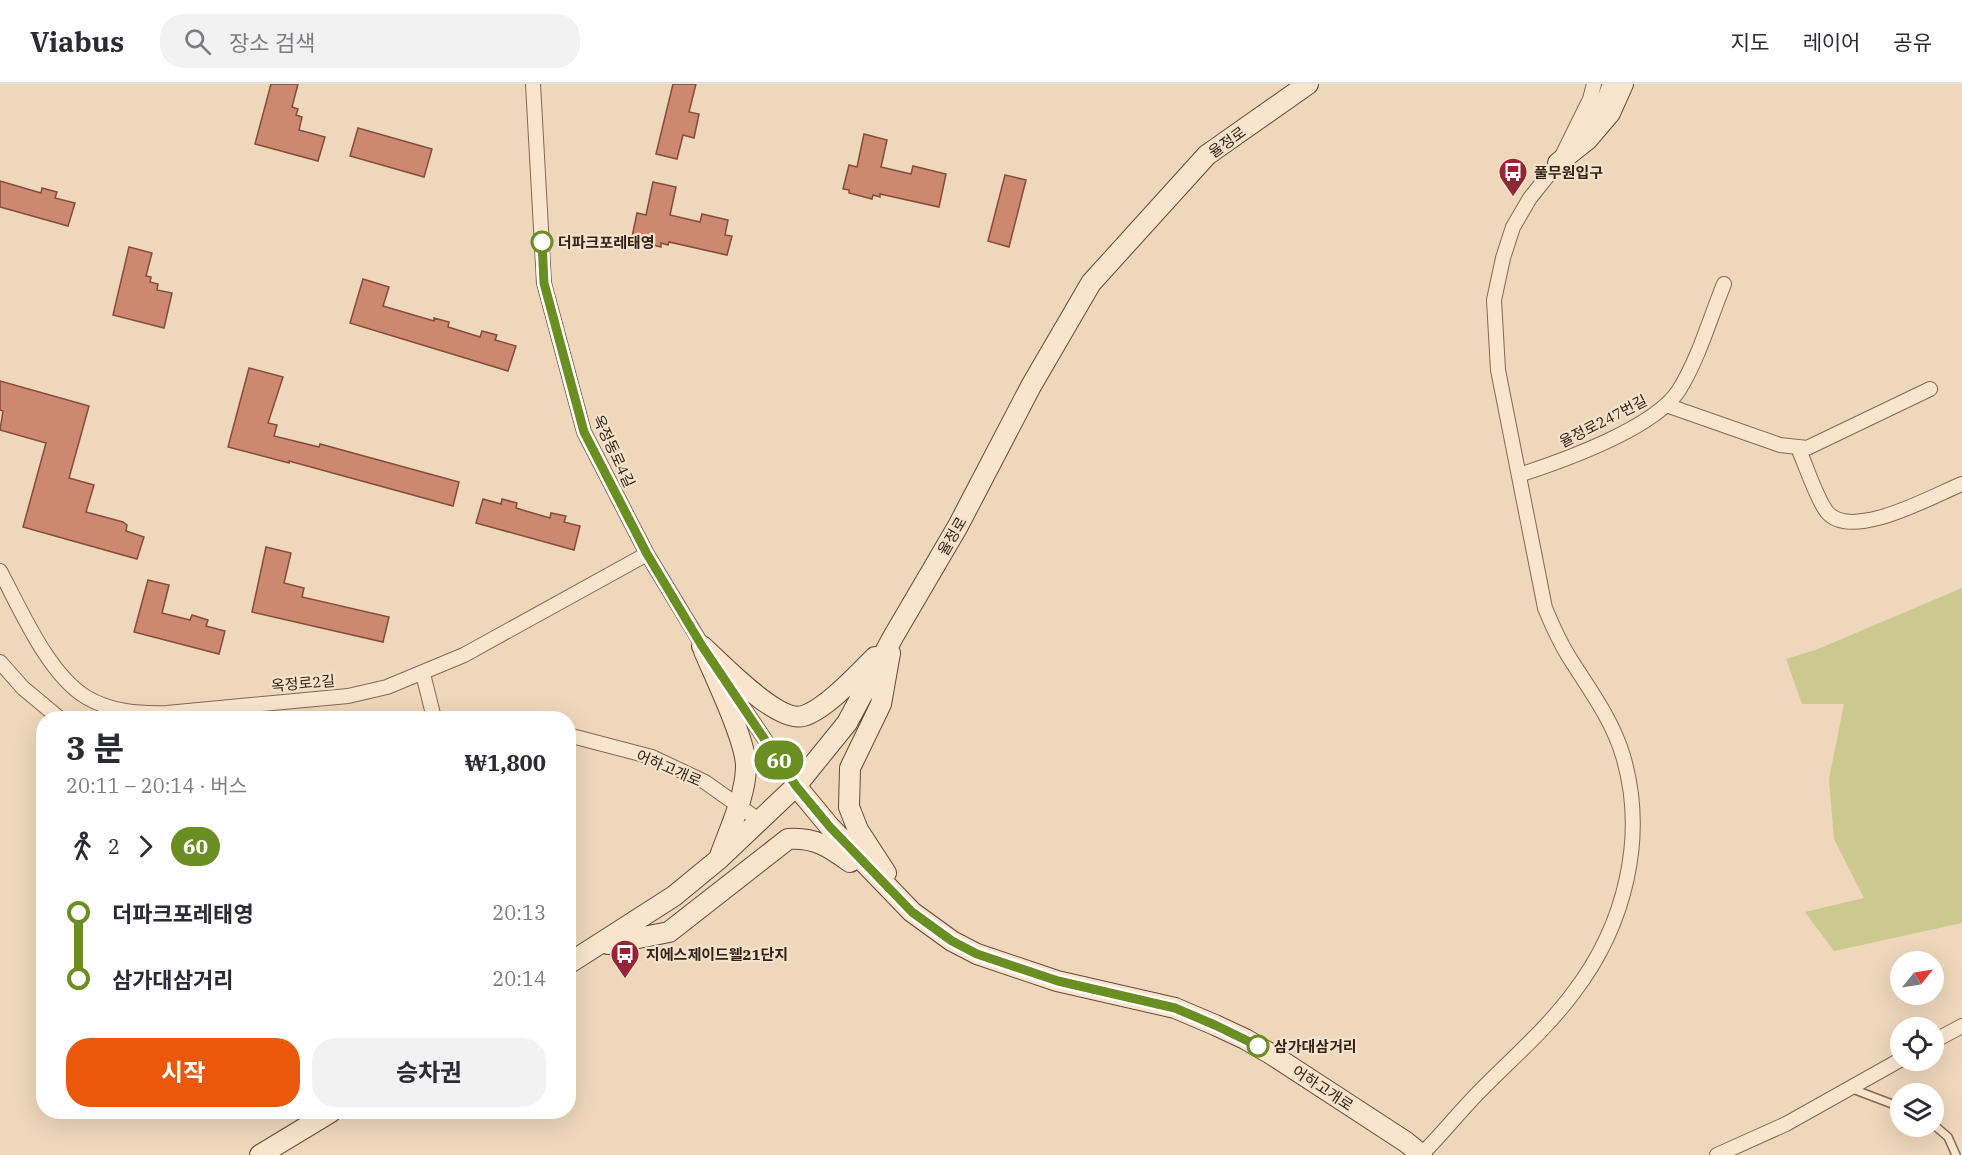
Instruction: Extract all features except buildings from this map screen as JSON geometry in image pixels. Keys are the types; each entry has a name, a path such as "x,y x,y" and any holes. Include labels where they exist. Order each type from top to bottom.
{"main road":[{"name":"율정로","path":"576,959 674,896 719,859 796,786 847,723 893,637 958,526 1031,386 1091,283 1207,156 1308,84"},
{"path":"1558,163 1587,140 1610,113 1623,84"},
{"path":"702,646 752,692 782,714 791,717 804,716 828,700 850,682 893,637"},
{"path":"893,637 881,704 850,768 849,807 858,830 912,912"},
{"path":"702,646 741,741 746,766 738,805 719,859"},
{"name":"어하고개로","path":"796,786 830,827 912,912 952,941 977,954 1058,981 1175,1008 1235,1034 1271,1054 1425,1155"},
{"path":"597,946 669,933 788,838 804,837 828,846 912,912"},
{"path":"260,1155 319,1119"}],"street":[{"name":"옥정동로4길","path":"533,84 544,283 584,432 647,554 702,646 796,786"},
{"path":"1558,163 1590,99 1594,84"},
{"path":"1425,1155 1486,1084 1548,1023 1576,990 1604,942 1617,912 1632,857 1634,815 1630,783 1623,755 1606,716 1561,644 1545,608 1498,370 1494,300 1503,258 1514,227 1530,198 1600,110 1610,84"},
{"name":"율정로247번길","path":"1519,475 1584,452 1666,405 1678,391 1689,372 1724,284"},
{"name":"율정로247번길","path":"1666,405 1780,446 1807,448 1930,389"},
{"path":"1798,448 1824,507 1831,516 1837,519 1852,522 1876,520 1962,484"},
{"name":"옥정로2길","path":"188,711 348,696 387,687 423,674 464,654 647,554"},
{"name":"옥정로2길","path":"0,571 55,669 86,697 102,705 127,711"},
{"path":"0,662 23,688 51,711"},
{"path":"423,674 432,711"},
{"name":"어하고개로","path":"576,737 652,757 705,782 759,821"},
{"path":"1944,1036 1962,1026"},
{"path":"1717,1155 1786,1124 1890,1066"}],"lane":[{"path":"1850,1088 1890,1103"},
{"path":"1944,1134 1948,1137 1956,1155"}],"shaded area":[{"path":"1962,588 1962,923 1834,951 1805,912 1864,898 1834,839 1829,779 1844,704 1802,704 1786,659 1818,649"}],"bus line":[{"name":"60","path":"542,242 544,283 584,432 647,554 702,646 796,786 830,827 912,912 952,941 977,954 1058,981 1175,1008 1258,1046"}],"place":[{"name":"풀무원입구","path":"1513,198"},
{"name":"더파크포레태영","path":"542,242"},
{"name":"지에스제이드웰21단지","path":"625,980"},
{"name":"삼가대삼거리","path":"1258,1046"}]}
